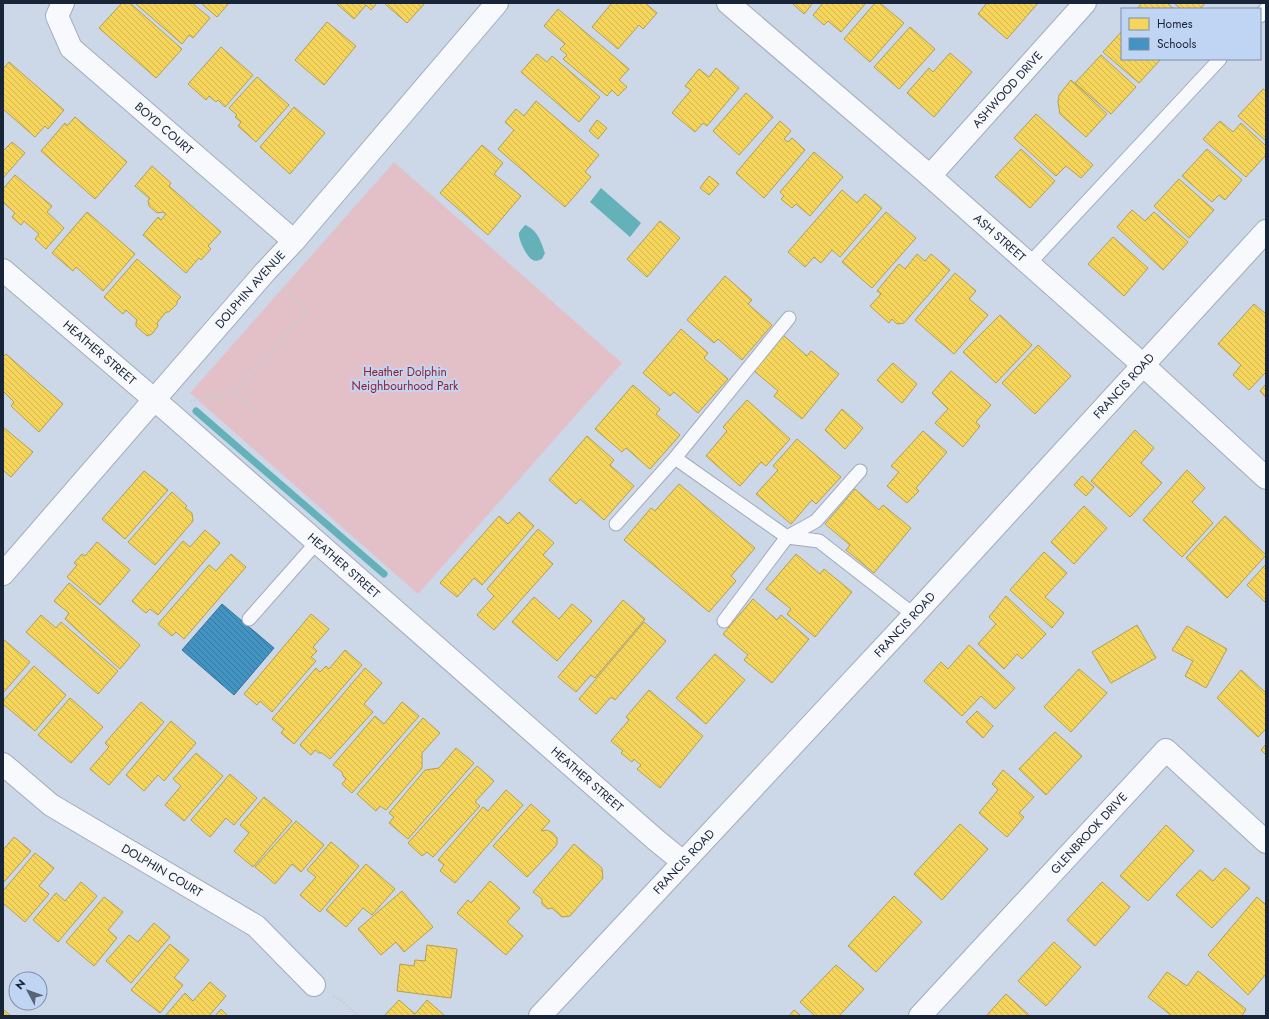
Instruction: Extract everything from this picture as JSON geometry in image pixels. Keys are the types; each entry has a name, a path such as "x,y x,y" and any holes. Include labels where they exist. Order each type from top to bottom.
{"street":[{"name":"BOYD COURT","path":"63,3 57,16 71,48 294,240"},
{"name":"DOLPHIN AVENUE","path":"3,574 294,240 497,3"},
{"name":"ASH STREET","path":"728,3 930,176 1143,365 1266,478"},
{"name":"ASHWOOD DRIVE","path":"930,176 1085,3"},
{"name":"FRANCIS ROAD","path":"540,1016 914,615 1266,230"},
{"name":"HEATHER STREET","path":"3,270 154,399 650,835 683,862"},
{"name":"GLENBROOK DRIVE","path":"920,1016 1166,750 1266,842"},
{"name":"DOLPHIN COURT","path":"3,764 52,805 256,926 314,985"}],"lane":[{"path":"1029,264 1219,60"},
{"path":"616,524 675,458 789,318"},
{"path":"675,458 787,537 819,541 914,615"},
{"path":"724,621 787,537 816,521 860,471"},
{"path":"250,619 317,542"}],"path":[{"path":"185,402 234,394 308,310 265,272"},
{"path":"234,394 258,413"},
{"path":"314,985 342,1001 358,1016"}],"green space":[{"name":"Heather Dolphin Neighbourhood Park","path":"394,162 622,363 418,594 190,393"}],"water":[{"path":"601,188 641,223 630,237 590,202"},
{"path":"525,225 536,233 540,241 545,253 542,259 536,261 531,259 523,248 519,233"}],"building: Homes":[{"path":"122,3 130,3 182,49 156,78 99,28"},
{"path":"135,3 192,3 210,18 193,38 189,35 182,44"},
{"path":"201,3 229,3 217,17"},
{"path":"336,3 377,3 371,10 366,5 354,19"},
{"path":"384,3 425,3 407,23"},
{"path":"609,3 645,3 657,13 643,29 639,25 618,49 592,27 611,4"},
{"path":"792,3 813,3 804,14"},
{"path":"823,3 866,3 841,32 828,21 824,25 813,15"},
{"path":"875,3 880,3 904,23 870,62 844,39"},
{"path":"987,3 1038,3 1007,39 978,14"},
{"path":"1142,3 1167,3 1173,8 1138,8"},
{"path":"1174,3 1205,3 1201,8 1180,8"},
{"path":"558,9 629,69 619,80 627,87 618,96 612,90 607,96 563,59 567,55 560,49 565,44 544,26"},
{"path":"327,22 356,46 324,85 295,60"},
{"path":"910,27 935,49 899,89 874,67"},
{"path":"1121,32 1121,60 1160,60 1139,83 1103,52"},
{"path":"221,47 253,75 225,107 218,100 216,102 209,96 206,100 188,84"},
{"path":"950,53 972,72 934,117 907,93 929,68 933,72"},
{"path":"537,54 547,62 552,56 600,97 579,122 521,72"},
{"path":"1101,55 1136,87 1111,114 1075,83"},
{"path":"9,62 64,110 48,129 45,126 35,137 3,109 3,69"},
{"path":"716,68 739,88 707,126 703,123 695,132 672,113 691,90 685,86 699,69 709,77"},
{"path":"257,77 289,105 256,142 238,126 241,122 235,117 237,115 229,108"},
{"path":"1071,80 1107,114 1086,137 1060,114 1058,102 1059,95"},
{"path":"1263,89 1266,91 1266,141 1238,116"},
{"path":"746,93 773,117 739,155 713,131"},
{"path":"536,101 599,155 585,172 591,177 565,207 498,149 514,130 505,122 516,109 524,116"},
{"path":"294,107 325,133 290,174 260,147"},
{"path":"1036,114 1093,165 1081,178 1066,166 1056,176 1014,138"},
{"path":"75,117 127,162 95,199 41,151 65,123 67,126"},
{"path":"597,120 607,128 598,139 589,131"},
{"path":"780,121 791,131 784,139 788,142 792,138 805,150 764,198 736,173"},
{"path":"1220,121 1233,132 1241,123 1266,146 1266,155 1246,177 1203,139"},
{"path":"12,142 25,153 3,178 3,151"},
{"path":"482,145 503,163 494,174 521,196 488,235 440,193"},
{"path":"1021,149 1055,181 1030,208 995,177"},
{"path":"1207,149 1242,180 1225,200 1219,195 1212,202 1182,176"},
{"path":"814,152 843,177 810,216 796,204 792,208 781,199 784,196 780,192"},
{"path":"152,166 171,183 169,186 221,232 208,246 211,249 201,260 199,258 186,273 143,235 158,217 161,220 166,214 163,212 157,213 149,206 148,200 150,199 135,186"},
{"path":"15,175 52,206 47,212 64,228 46,249 35,239 39,234 24,221 21,225 12,217 15,213 3,202 3,189"},
{"path":"709,176 719,184 709,195 700,188"},
{"path":"1179,179 1214,210 1189,238 1154,206"},
{"path":"842,190 857,203 865,194 882,208 840,257 832,250 821,263 814,257 805,267 788,252"},
{"path":"1132,210 1145,221 1154,212 1188,242 1163,270 1117,227"},
{"path":"87,212 135,254 103,291 76,267 73,271 52,253"},
{"path":"886,212 916,238 872,288 842,262"},
{"path":"660,221 680,238 647,277 627,259"},
{"path":"1113,237 1148,268 1124,296 1088,264"},
{"path":"917,254 925,261 931,254 950,270 904,323 897,324 892,319 889,323 870,306 881,294 877,291 899,264 905,269"},
{"path":"137,259 181,297 177,301 177,304 169,312 166,312 157,323 158,326 152,334 147,336 136,326 137,320 126,310 123,314 104,297"},
{"path":"955,273 976,291 969,299 988,315 954,354 915,320"},
{"path":"725,276 752,300 748,304 772,325 742,360 718,339 714,343 687,320"},
{"path":"1254,304 1266,314 1266,372 1249,390 1233,375 1241,365 1218,344"},
{"path":"1000,315 1032,345 996,383 963,352"},
{"path":"681,329 708,353 704,358 728,379 698,413 674,392 670,396 643,373"},
{"path":"783,335 807,356 811,351 839,374 802,419 774,396 778,391 753,370"},
{"path":"1038,345 1071,376 1035,414 1002,383"},
{"path":"6,354 63,404 39,432 11,406 14,402 3,391 3,357"},
{"path":"893,363 917,384 902,403 877,380"},
{"path":"951,371 991,405 976,422 980,426 963,447 935,423 948,409 932,393"},
{"path":"1266,384 1266,398 1260,391"},
{"path":"633,385 660,409 656,414 680,435 650,469 626,448 622,452 595,429"},
{"path":"747,400 790,439 766,466 761,462 740,486 706,456 727,431 723,427"},
{"path":"842,409 863,428 845,449 825,430"},
{"path":"3,427 33,452 11,477 4,471 3,472"},
{"path":"1135,430 1154,448 1141,463 1162,483 1130,517 1091,481"},
{"path":"923,431 947,452 916,488 919,491 907,503 887,486 899,472 891,466"},
{"path":"587,436 614,460 610,465 634,486 604,520 580,499 576,504 549,480"},
{"path":"797,439 841,477 816,504 812,500 791,524 756,494 778,470 773,466"},
{"path":"1187,470 1205,488 1192,502 1213,523 1182,557 1143,520"},
{"path":"144,471 168,490 125,539 102,519"},
{"path":"1082,476 1094,487 1086,496 1074,485"},
{"path":"679,484 755,548 731,576 736,581 709,612 624,540 651,508 655,511"},
{"path":"855,489 879,510 883,505 911,528 874,573 846,550 850,545 825,524"},
{"path":"172,492 187,506 185,508 192,513 193,521 155,565 128,542"},
{"path":"1084,506 1107,528 1074,564 1051,542"},
{"path":"519,512 534,526 482,585 474,578 457,597 440,583 499,516 508,524"},
{"path":"1225,516 1266,555 1227,598 1186,558"},
{"path":"538,529 554,543 543,555 553,564 494,630 477,615 494,596 487,589"},
{"path":"205,530 220,543 158,615 150,609 146,613 132,601 183,541 190,547"},
{"path":"97,542 130,570 100,605 67,577 77,565 74,563 82,554 85,556"},
{"path":"1044,552 1067,573 1045,597 1064,613 1052,628 1010,590"},
{"path":"231,554 246,567 184,639 176,632 172,636 158,624 209,565 216,571"},
{"path":"796,554 820,574 824,569 852,592 815,637 787,614 791,609 766,589"},
{"path":"1266,564 1266,603 1247,585"},
{"path":"69,583 140,645 120,669 65,619 69,613 54,601"},
{"path":"1006,596 1046,634 1022,659 1017,654 1004,669 978,644 996,624 989,617"},
{"path":"534,597 559,619 572,604 592,621 557,661 512,622"},
{"path":"753,599 777,620 781,615 809,639 772,683 744,660 748,655 723,634"},
{"path":"623,600 645,619 595,678 591,675 576,692 558,677"},
{"path":"311,614 329,629 313,647 317,651 311,657 316,661 272,712 260,701 257,705 244,694"},
{"path":"41,615 56,628 61,622 118,671 98,694 26,632"},
{"path":"644,622 666,641 615,700 611,697 596,714 579,699"},
{"path":"1137,625 1156,658 1111,683 1092,652"},
{"path":"1187,626 1227,649 1206,688 1185,676 1193,661 1172,650"},
{"path":"3,639 30,662 3,693"},
{"path":"969,645 1015,688 995,709 981,696 962,716 924,681 941,662 948,669"},
{"path":"345,650 362,665 294,744 281,733 284,729 272,719 316,668 320,672 326,666 329,669"},
{"path":"715,654 745,680 706,724 676,698"},
{"path":"34,666 66,695 35,731 3,704 3,701"},
{"path":"365,668 382,683 364,704 373,712 330,759 315,750 311,755 300,745"},
{"path":"1079,669 1107,693 1071,732 1044,707"},
{"path":"1241,670 1266,693 1266,729 1258,737 1217,698"},
{"path":"649,690 703,736 660,788 637,769 641,765 634,759 632,762 621,753 623,751 611,741 629,720 626,717"},
{"path":"70,698 103,727 71,763 38,735"},
{"path":"141,702 164,722 109,785 90,769 109,747 105,743"},
{"path":"402,702 419,716 352,793 342,784 346,779 342,772 333,765 375,716 384,724"},
{"path":"977,711 993,726 983,738 966,722"},
{"path":"423,718 440,733 422,753 422,768 386,810 380,806 376,811 357,794"},
{"path":"171,721 196,743 164,781 158,775 144,791 126,775"},
{"path":"1055,732 1082,756 1046,795 1019,769"},
{"path":"1266,744 1266,755 1261,750"},
{"path":"456,748 474,763 408,839 389,823 394,817 389,813 425,770 439,768"},
{"path":"196,753 223,776 184,821 165,805 181,786 173,779"},
{"path":"477,766 494,781 475,802 480,806 433,857 427,852 422,856 408,843"},
{"path":"1003,770 1034,797 1019,813 1024,817 1007,837 979,813 998,790 992,784"},
{"path":"230,774 257,798 234,825 226,818 210,837 191,820"},
{"path":"506,790 523,805 455,883 440,871 444,865 438,860 483,807 488,811"},
{"path":"264,797 292,821 253,867 234,851 249,833 240,825"},
{"path":"531,804 550,821 541,831 547,830 553,833 557,838 557,844 527,877 493,846"},
{"path":"296,821 324,845 301,872 292,864 275,884 255,867"},
{"path":"960,824 988,849 942,900 914,874"},
{"path":"1166,825 1194,851 1148,901 1120,876"},
{"path":"14,837 31,851 3,883 3,850"},
{"path":"331,842 359,866 320,912 300,895 316,877 307,870"},
{"path":"574,844 602,868 603,878 570,916 562,917 552,908 548,909 542,904 542,899 533,892"},
{"path":"35,853 54,868 39,886 49,894 25,922 3,903 3,891"},
{"path":"366,864 395,889 372,915 363,908 346,927 326,910"},
{"path":"1225,868 1250,888 1212,928 1176,895 1200,870 1213,881"},
{"path":"490,881 520,908 507,922 523,936 506,955 457,913 468,900 471,903"},
{"path":"81,882 97,896 58,942 33,920 56,893 65,901"},
{"path":"1102,882 1130,907 1095,946 1067,920"},
{"path":"402,891 433,927 404,952 396,942 381,955 358,929"},
{"path":"894,896 922,922 876,972 848,946"},
{"path":"104,897 123,912 108,930 117,938 94,966 66,942"},
{"path":"1257,897 1266,905 1266,974 1248,995 1208,955"},
{"path":"154,923 170,937 131,983 106,961 129,935 138,942"},
{"path":"1054,942 1081,967 1046,1006 1018,981"},
{"path":"170,944 189,960 174,978 183,985 160,1013 131,990"},
{"path":"427,945 457,949 451,998 397,991 400,964 414,966 415,960 425,961"},
{"path":"836,965 864,989 839,1016 815,1016 800,1002"},
{"path":"1198,971 1246,1009 1242,1016 1172,1016 1148,997 1167,972 1187,986"},
{"path":"210,982 226,996 209,1016 165,1016 185,993 193,1001"},
{"path":"1006,994 1030,1016 986,1016"},
{"path":"399,1000 415,1014 427,1000 445,1016 384,1016"},
{"path":"3,1009 11,1016 3,1016"},
{"path":"221,1009 228,1016 215,1016"},
{"path":"794,1010 801,1016 789,1016"}],"building: Schools":[{"path":"222,604 274,648 234,695 182,650"}],"waterway":[{"path":"196,411 384,574"}]}
